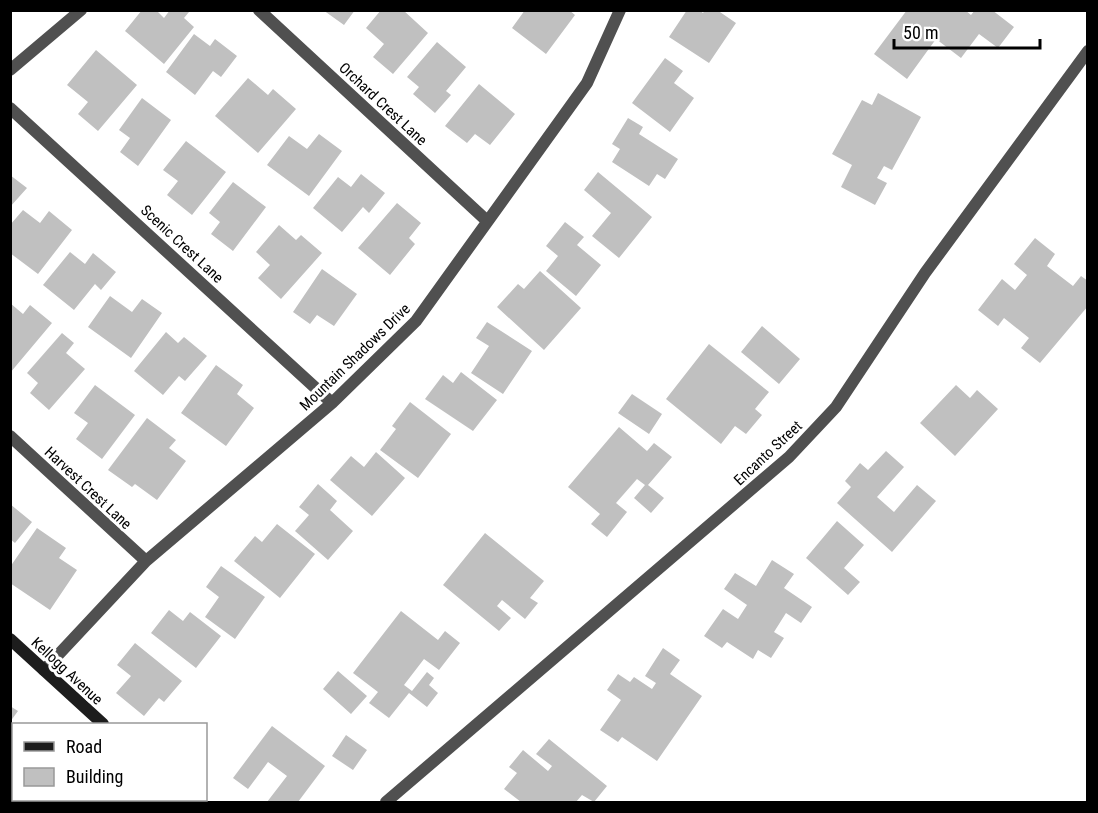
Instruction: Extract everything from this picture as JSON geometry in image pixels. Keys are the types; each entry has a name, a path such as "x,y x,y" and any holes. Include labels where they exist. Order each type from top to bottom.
{"street":[{"path":"10,70 81,10"},
{"name":"Orchard Crest Lane","path":"259,10 486,220"},
{"name":"Mountain Shadows Drive","path":"44,670 146,561 332,403 416,321 586,82 620,10"},
{"name":"Encanto Street","path":"386,802 789,457 836,406 926,273 1088,51"},
{"name":"Scenic Crest Lane","path":"10,108 332,403"},
{"name":"Harvest Crest Lane","path":"10,436 146,561"},
{"name":"Kellogg Avenue","path":"10,639 102,723"}],"building":[{"path":"142,10 156,10 164,18 170,10 189,12 184,18 194,27 164,64 125,31"},
{"path":"323,10 355,10 344,25"},
{"path":"381,10 403,10 428,33 393,74 373,57 384,44 366,28"},
{"path":"525,10 569,10 575,15 546,54 512,28"},
{"path":"687,10 699,10 703,13 705,10 717,10 736,23 709,63 669,37"},
{"path":"907,10 965,10 971,15 975,10 992,10 1014,27 998,48 979,34 961,58 936,39 907,79 874,54"},
{"path":"194,34 210,46 215,39 237,56 221,77 213,71 195,95 166,72"},
{"path":"437,42 466,67 446,91 451,95 435,113 413,94 419,87 407,77"},
{"path":"96,50 137,85 98,131 78,114 88,102 67,85"},
{"path":"665,58 683,71 674,83 694,98 670,132 632,103"},
{"path":"248,78 268,95 273,89 296,109 258,153 215,116"},
{"path":"479,84 515,114 490,145 475,134 467,143 445,126"},
{"path":"878,93 921,117 892,170 884,166 877,178 887,183 875,205 841,187 852,165 832,154 862,100 872,105"},
{"path":"142,98 171,120 138,166 120,152 130,138 119,130"},
{"path":"628,118 643,127 639,134 678,159 665,179 657,174 649,186 612,162 620,149 612,144"},
{"path":"319,134 342,151 309,196 267,165 289,136 307,149"},
{"path":"186,141 226,172 192,215 167,195 178,181 163,170"},
{"path":"598,172 652,217 619,258 592,236 611,213 584,190"},
{"path":"361,174 385,193 369,213 363,207 342,232 313,208 338,177 351,187"},
{"path":"10,175 27,188 10,207"},
{"path":"233,182 266,207 233,251 211,234 220,222 209,213"},
{"path":"397,203 421,223 409,238 415,244 390,275 358,248"},
{"path":"23,210 40,223 49,211 72,230 38,274 10,253 10,225"},
{"path":"565,222 584,237 577,245 601,265 576,296 546,271 558,256 546,246"},
{"path":"279,225 296,240 301,235 322,253 281,299 258,278 270,265 256,252"},
{"path":"1035,238 1055,254 1047,266 1073,286 1081,276 1088,281 1088,306 1040,363 1021,348 1029,338 1004,318 998,326 978,310 1002,279 1015,290 1027,275 1014,264"},
{"path":"70,252 85,264 93,253 116,272 101,290 95,284 74,310 43,285"},
{"path":"322,269 357,294 334,326 317,315 310,324 293,312"},
{"path":"540,271 581,308 544,350 497,307 518,284 524,289"},
{"path":"110,296 132,312 142,299 162,313 131,358 88,327"},
{"path":"10,303 23,314 30,305 52,323 10,373"},
{"path":"487,322 532,351 503,394 471,373 489,346 476,338"},
{"path":"762,326 800,359 779,384 741,352"},
{"path":"166,332 178,343 184,337 207,356 185,381 179,376 163,395 134,371"},
{"path":"62,333 74,343 66,353 85,369 49,410 30,393 38,383 27,373"},
{"path":"709,344 769,392 755,409 762,415 746,434 735,426 721,444 666,399"},
{"path":"216,365 243,385 237,394 254,408 226,446 181,413"},
{"path":"461,372 497,400 473,431 425,399 443,375 453,383"},
{"path":"95,385 135,415 102,459 76,439 88,423 74,413"},
{"path":"956,385 970,398 977,390 998,409 955,456 920,423"},
{"path":"632,394 662,414 649,434 618,413"},
{"path":"410,402 451,434 418,478 380,450 396,429 392,426"},
{"path":"147,418 176,440 169,448 186,461 157,500 135,484 132,487 108,470"},
{"path":"619,427 647,451 654,443 672,457 648,485 664,498 651,513 634,498 645,485 637,479 616,503 627,512 607,537 591,524 600,514 568,487"},
{"path":"886,451 904,467 877,497 894,512 917,485 936,501 892,552 837,503 851,487 845,481 860,463 868,470"},
{"path":"376,452 405,478 372,516 330,480 351,456 364,467"},
{"path":"318,484 337,501 330,510 353,531 328,560 295,531 309,515 299,507"},
{"path":"10,504 32,522 15,543 10,539"},
{"path":"837,521 864,545 844,568 860,582 848,595 806,558"},
{"path":"277,524 315,554 280,598 234,561 255,536 262,542"},
{"path":"37,528 66,548 59,558 77,570 50,610 10,583 10,567"},
{"path":"485,533 544,581 530,598 538,603 525,619 502,600 497,606 511,618 499,631 443,585"},
{"path":"772,560 794,574 784,588 812,607 801,623 786,613 774,632 784,638 771,658 758,650 753,659 727,642 722,648 704,636 723,609 738,619 747,605 724,589 735,573 756,586"},
{"path":"221,566 265,597 235,639 205,617 219,597 206,587"},
{"path":"169,610 183,621 190,612 221,636 196,668 151,633"},
{"path":"401,611 438,640 445,631 460,643 439,670 424,659 404,685 412,691 427,672 434,678 429,685 438,693 427,707 409,693 389,718 369,703 378,692 353,673"},
{"path":"135,643 182,681 164,702 159,698 144,716 116,693 131,676 117,665"},
{"path":"663,648 680,660 670,674 702,696 657,761 622,737 618,742 600,730 621,700 607,690 618,674 630,682 634,677 652,689 656,683 645,676"},
{"path":"338,671 367,696 351,714 323,689"},
{"path":"10,706 18,711 10,722"},
{"path":"272,726 325,766 298,802 267,802 287,776 268,762 248,789 233,778"},
{"path":"346,735 367,750 353,770 332,756"},
{"path":"549,739 607,786 594,802 582,795 576,802 521,802 504,789 517,773 509,767 523,750 548,771 552,766 536,754"},
{"path":"10,770 12,772 12,801 22,801 10,802"}]}
